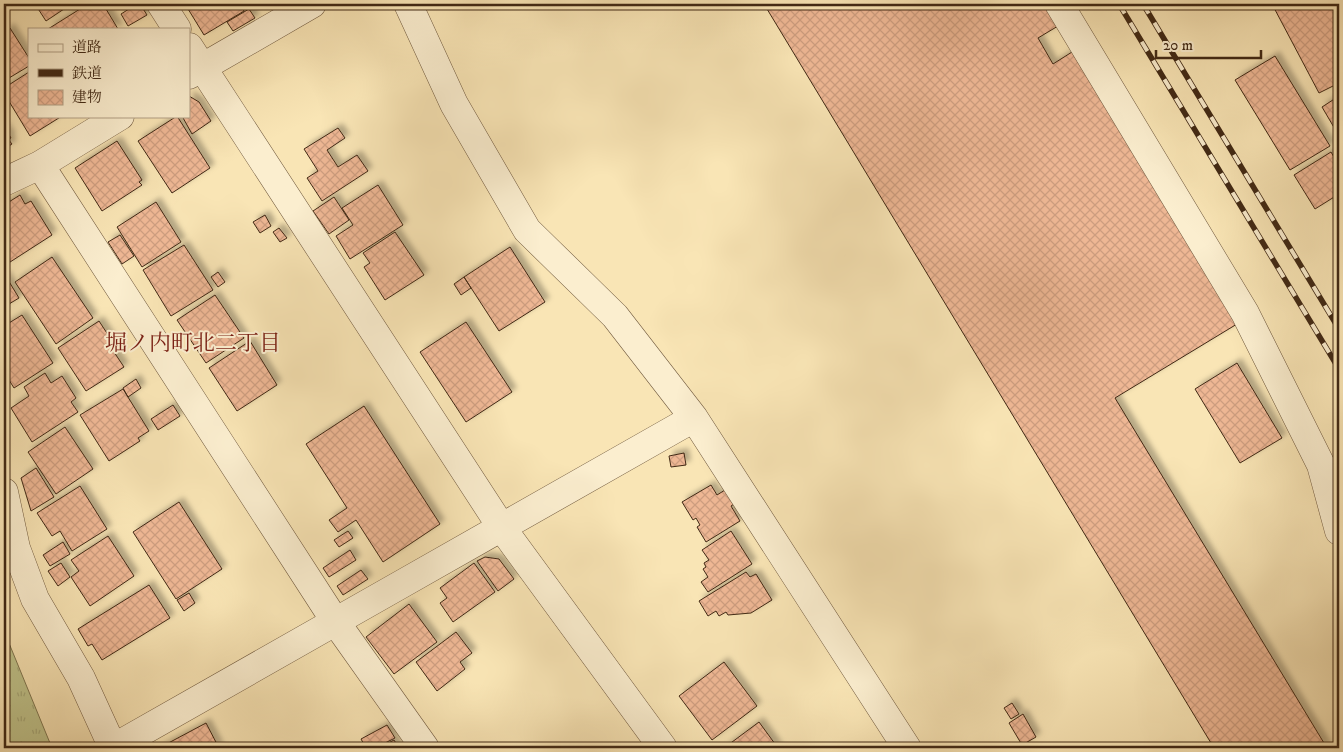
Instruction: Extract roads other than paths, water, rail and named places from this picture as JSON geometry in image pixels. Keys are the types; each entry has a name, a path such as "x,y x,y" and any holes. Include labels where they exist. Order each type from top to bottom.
{"street":[{"path":"161,4 176,28"},
{"path":"312,4 193,63 502,528 664,748"},
{"path":"408,4 454,104 527,230 615,316 694,418 907,748"},
{"path":"1059,4 1245,313 1321,465 1339,531"},
{"path":"4,182 40,165 117,118"},
{"path":"40,165 334,621 425,748"},
{"path":"4,492 16,548 35,599 81,678 113,748 694,418"}],"railway":[{"path":"1119,4 1339,369"},
{"path":"1143,4 1339,329"}],"district":[{"name":"堀ノ内町北二丁目","path":"193,342"}]}
